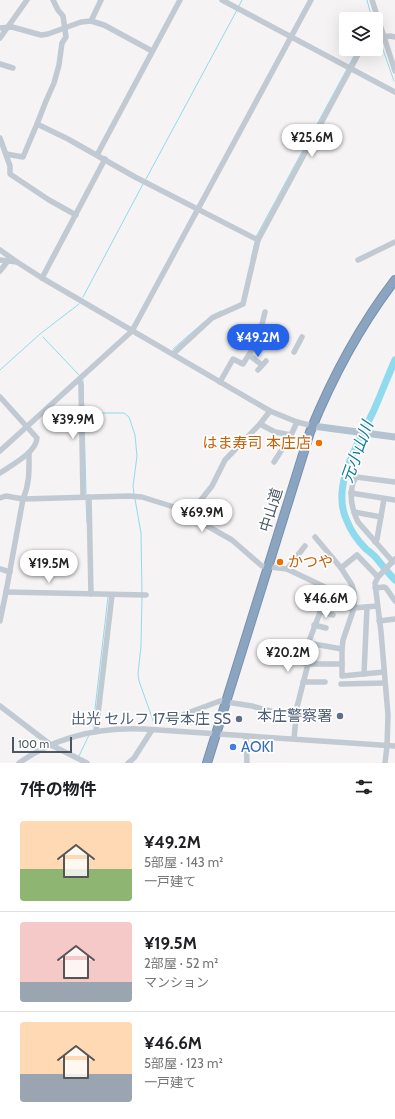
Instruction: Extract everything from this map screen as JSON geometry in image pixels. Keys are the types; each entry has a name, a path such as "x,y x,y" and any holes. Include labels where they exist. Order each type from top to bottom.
{"highway":[{"name":"中山道","path":"207,763 312,426 346,353 371,313 395,280"}],"main road":[{"path":"312,426 395,438"}],"street":[{"path":"0,38 27,0"},
{"path":"6,154 23,157 54,83 59,65 62,43 66,37 63,16 53,0"},
{"path":"91,21 101,0"},
{"path":"97,154 180,0"},
{"path":"222,0 395,92"},
{"path":"0,452 132,331 311,0"},
{"path":"372,0 375,12"},
{"path":"0,28 8,26 41,35 48,34 81,22 91,21 104,25 152,51"},
{"path":"395,37 384,37 395,71"},
{"path":"173,354 212,318 244,304 258,240 357,56"},
{"path":"0,64 13,68"},
{"path":"38,124 97,154 135,177 258,240"},
{"path":"0,138 10,166 10,174 49,200 76,215"},
{"path":"42,278 105,159"},
{"path":"358,260 395,242"},
{"path":"0,250 42,278 270,411 296,422 312,426"},
{"path":"0,260 17,262"},
{"path":"0,271 7,262"},
{"path":"220,382 233,359 243,364 249,355 260,332 265,312"},
{"path":"294,352 302,337"},
{"path":"257,340 272,347"},
{"path":"249,355 262,365"},
{"path":"79,380 91,594"},
{"path":"0,397 38,438 36,444 29,453 0,473"},
{"path":"188,516 212,486 225,460 260,424 270,411"},
{"path":"274,462 291,435 296,422"},
{"path":"260,424 275,432 291,435"},
{"path":"0,621 23,498 29,478 29,453"},
{"path":"385,763 388,716 375,582 393,562 362,526 354,512 351,500 353,483 356,476 395,482"},
{"path":"352,493 395,500"},
{"path":"0,498 6,496 23,498 142,497 174,507 232,540 262,566 287,568 329,589 354,593"},
{"path":"375,542 377,539 384,499"},
{"path":"354,512 381,516"},
{"path":"315,537 341,568 352,585 354,593 354,608 343,640 342,676 384,672"},
{"path":"287,568 305,546"},
{"path":"341,568 357,555 379,576"},
{"path":"0,568 10,572"},
{"path":"375,588 386,588 395,601"},
{"path":"301,662 314,624 329,589"},
{"path":"6,592 146,595"},
{"path":"96,731 112,595"},
{"path":"323,604 345,608 377,606"},
{"path":"364,674 366,607"},
{"path":"320,611 333,615"},
{"path":"379,621 395,618"},
{"path":"314,624 326,628"},
{"path":"308,643 342,649"},
{"path":"284,646 304,654"},
{"path":"273,659 289,664 291,663 290,658 308,664 342,664"},
{"path":"294,739 296,707 308,664"},
{"path":"303,682 325,682"},
{"path":"342,684 385,683"},
{"path":"172,720 184,714 218,702 252,706 286,715 296,716"},
{"path":"0,706 51,745 87,763"},
{"path":"19,763 51,745 69,738 96,731 122,728 395,746"},
{"path":"128,763 134,758 152,730"},
{"path":"246,736 247,763"}],"waterway":[{"path":"239,6 242,0"},
{"path":"367,0 370,12"},
{"path":"146,179 237,10"},
{"path":"383,50 394,81"},
{"path":"349,65 354,56"},
{"path":"256,237 347,69"},
{"path":"83,297 143,184"},
{"path":"251,259 255,242"},
{"path":"0,370 40,334 79,304"},
{"path":"211,316 221,311"},
{"path":"173,349 204,322"},
{"path":"43,337 79,375"},
{"name":"元小山川","path":"395,360 374,410 348,464 342,493 343,507 347,521 353,532 363,546 375,556 395,580"},
{"path":"83,380 86,494"},
{"path":"84,413 124,413 129,417 135,435 137,456 133,486 134,494"},
{"path":"135,499 141,533 142,593"},
{"path":"86,500 87,523"},
{"path":"93,726 108,597"},
{"path":"142,597 141,646 138,674 139,681 154,723"},
{"path":"79,756 89,735"}],"place":[{"name":"はま寿司 本庄店","path":"319,443"},
{"name":"かつや","path":"280,562"},
{"name":"本庄警察署","path":"340,716"},
{"name":"出光 セルフ 17号本庄 SS","path":"239,719"},
{"name":"AOKI","path":"233,747"}]}
